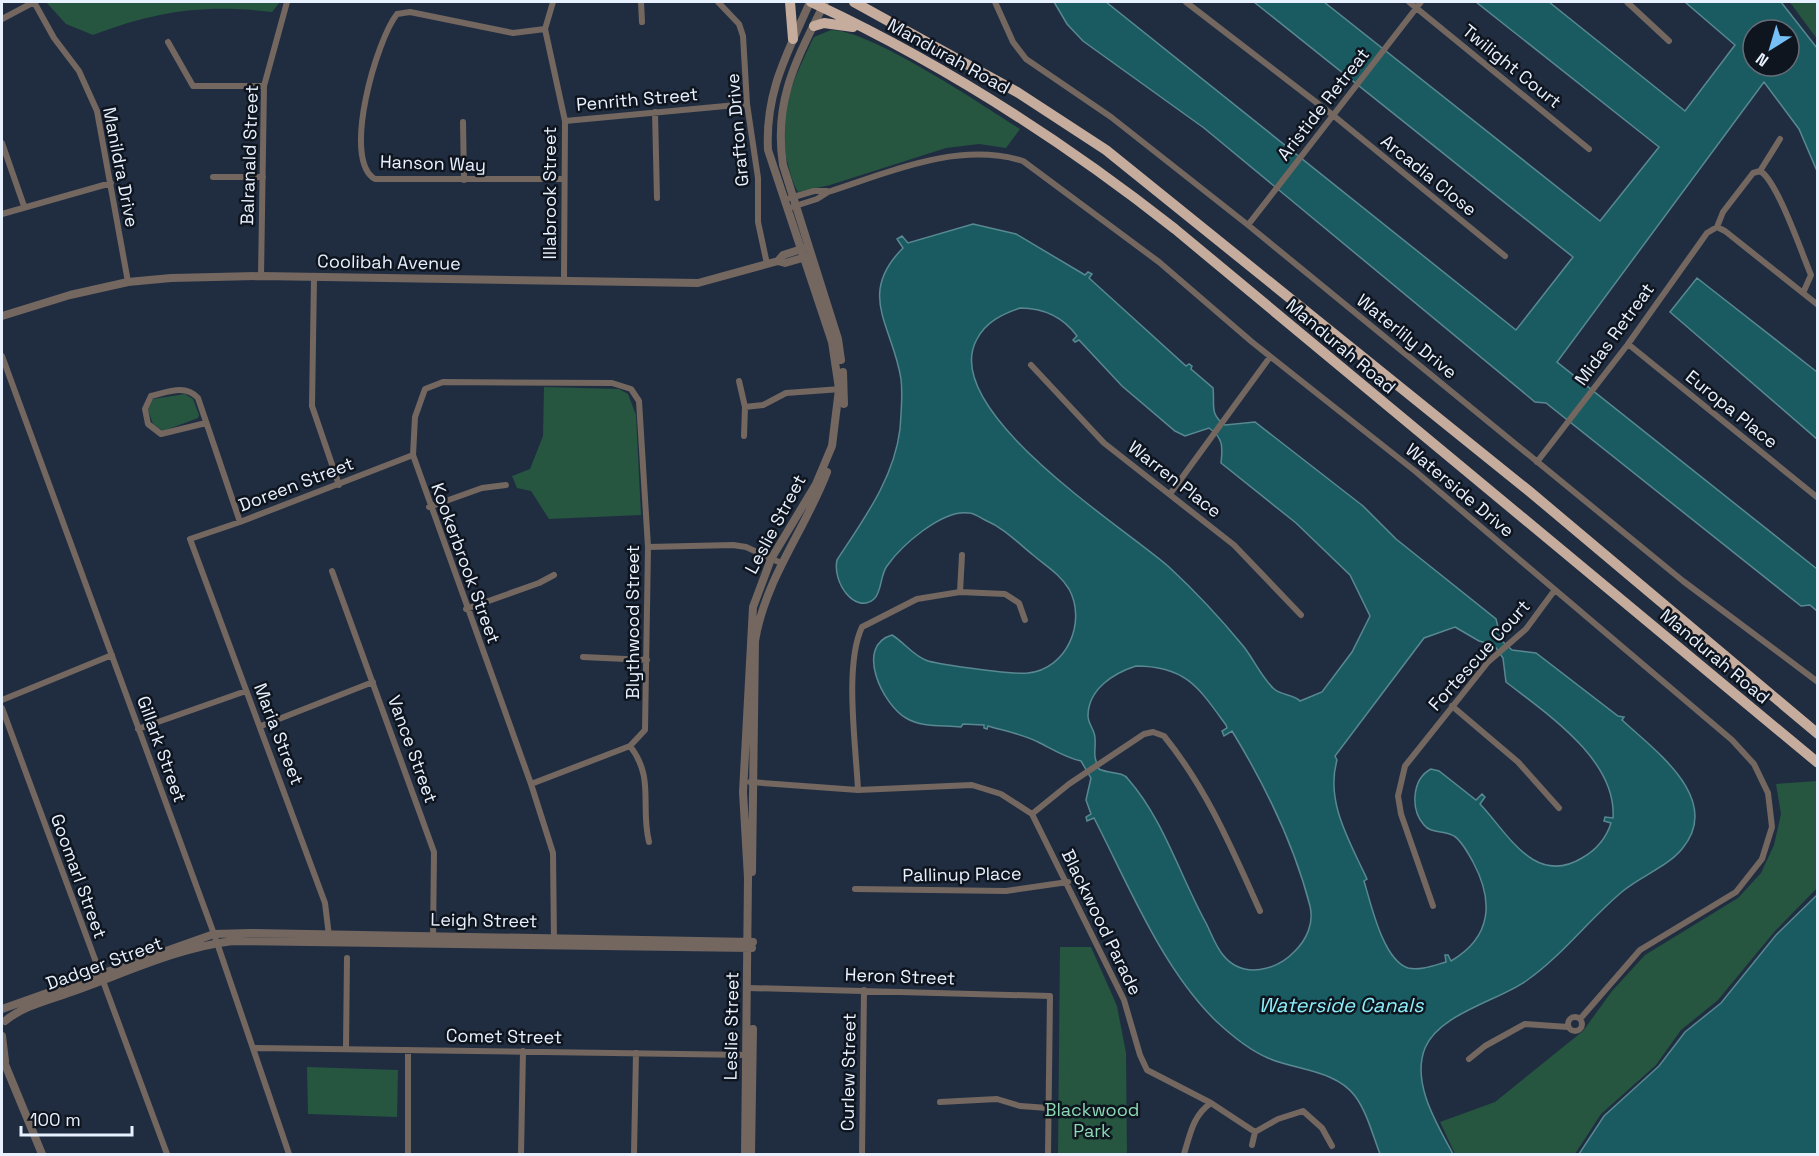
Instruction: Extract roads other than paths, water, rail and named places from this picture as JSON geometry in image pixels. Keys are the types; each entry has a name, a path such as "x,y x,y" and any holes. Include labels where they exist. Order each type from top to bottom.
{"highway":[{"path":"790,2 793,39"},
{"name":"Mandurah Road","path":"811,2 824,4 865,29 986,94 1090,163 1818,763"},
{"name":"Mandurah Road","path":"854,2 1017,92 1106,150 1529,491 1818,734"},
{"path":"814,26 836,24 865,29"}],"street":[{"path":"2,19 34,2"},
{"name":"Manildra Drive","path":"34,2 54,39 79,71 97,111 129,282"},
{"name":"Balranald Street","path":"261,276 264,86 287,2"},
{"name":"Illabrook Street","path":"553,2 545,29 565,120 564,281"},
{"path":"641,2 642,22"},
{"name":"Grafton Drive","path":"718,2 740,24 746,69 747,104 758,178 758,222 766,264"},
{"name":"Leslie Street","path":"791,202 770,160 768,118 772,91 811,2"},
{"name":"Waterlily Drive","path":"995,2 1013,42 1026,59 1111,117 1248,225 1683,581 1818,682"},
{"name":"Arcadia Close","path":"1186,2 1334,116 1505,256"},
{"name":"Twilight Court","path":"1409,2 1589,148"},
{"name":"Aristide Retreat","path":"1248,225 1421,2"},
{"path":"1627,2 1669,41"},
{"name":"Leslie Street","path":"748,784 755,641 759,618 781,563 822,486 836,448 842,389 832,342 791,202 782,159 781,113 786,87 824,4"},
{"name":"Hanson Way","path":"545,29 513,33 410,12 398,14 390,26 366,89 362,156 366,171 375,179 564,179"},
{"path":"168,42 193,86 264,86"},
{"name":"Penrith Street","path":"565,120 747,104"},
{"path":"655,112 657,198"},
{"path":"463,122 464,180"},
{"name":"Midas Retreat","path":"1537,462 1628,344 1701,239 1717,227 1723,212 1753,174 1760,171 1780,139"},
{"path":"2,143 24,206"},
{"name":"Waterside Drive","path":"791,202 814,191 828,192 956,155 999,154 1023,161 1159,262 1270,357 1415,471 1554,591 1684,696 1732,740 1754,764 1763,780 1771,808 1768,843 1751,876 1723,901 1670,930 1640,950 1580,1019"},
{"path":"1760,171 1774,188 1811,275 1803,293"},
{"path":"213,177 263,177"},
{"path":"2,213 111,183"},
{"path":"1717,227 1732,235 1818,305"},
{"name":"Coolibah Avenue","path":"2,316 70,295 129,282 261,276 698,283 778,261 783,255 806,252"},
{"path":"314,278 312,406 339,485"},
{"name":"Europa Place","path":"1628,344 1818,498"},
{"name":"Gillark Street","path":"2,356 255,1048 289,1155"},
{"path":"1170,494 1270,357"},
{"name":"Warren Place","path":"1031,365 1104,442 1234,544 1301,615"},
{"path":"739,381 745,407 744,436"},
{"name":"Kookerbrook Street","path":"554,942 553,854 531,784 429,507 413,455 415,417 425,388 443,382 612,384 631,388"},
{"name":"Blythwood Street","path":"630,746 645,730 648,548 641,410 639,401 631,388"},
{"path":"745,407 763,405 786,393 842,389"},
{"name":"Leslie Street","path":"751,1155 748,784 753,607 771,559 816,484 832,446 842,389"},
{"path":"206,423 161,434 148,424 145,414 146,404 151,396 187,390 198,398 240,522"},
{"name":"Doreen Street","path":"190,539 339,485 413,455"},
{"path":"429,507 482,488 506,485"},
{"name":"Maria Street","path":"190,539 325,903 328,938"},
{"path":"648,548 733,545 746,547 781,563"},
{"path":"960,592 962,555"},
{"name":"Vance Street","path":"332,571 434,852 433,940"},
{"path":"466,609 539,583 554,574"},
{"name":"Fortescue Court","path":"1433,906 1401,814 1398,796 1405,766 1488,662 1526,629 1554,591"},
{"path":"858,790 853,705 855,650 862,627 917,599 960,592 1005,594 1019,603 1025,620"},
{"path":"2,700 112,655"},
{"path":"583,657 647,660"},
{"path":"261,726 373,682"},
{"path":"138,729 246,691"},
{"path":"1452,706 1518,762 1559,808"},
{"name":"Goomarl Street","path":"2,708 167,1155"},
{"path":"1032,814 1069,784 1144,734 1153,732 1164,736 1189,767 1218,818 1260,911"},
{"path":"531,784 630,746 641,760 646,776 645,825 649,842"},
{"name":"Blackwood Parade","path":"748,784 858,790 972,785 1001,794 1032,814 1068,882 1124,1000 1140,1055 1147,1070 1211,1103 1254,1132"},
{"name":"Pallinup Place","path":"855,889 1006,891 1068,882"},
{"name":"Leigh Street","path":"215,938 750,945"},
{"name":"Dadger Street","path":"2,1009 215,938"},
{"path":"346,1048 347,958"},
{"name":"Dadger Street","path":"3,1018 100,977"},
{"name":"Heron Street","path":"751,988 1050,996 1048,1108"},
{"name":"Curlew Street","path":"862,1155 864,990"},
{"path":"1469,1059 1485,1046 1525,1023 1568,1027 1574,1031 1579,1030 1582,1026 1580,1019 1571,1017 1568,1027"},
{"path":"3,1018 2,1034 6,1067"},
{"name":"Comet Street","path":"255,1048 750,1055"},
{"path":"408,1050 408,1155"},
{"path":"521,1155 523,1051"},
{"path":"634,1155 636,1053"},
{"name":"Leslie Street","path":"745,1155 750,1055"},
{"path":"2,1057 42,1155"},
{"path":"940,1102 996,1099 1020,1106 1048,1108 1048,1155"},
{"path":"1184,1155 1195,1120 1202,1109 1211,1103"},
{"path":"1252,1145 1254,1132 1278,1119 1303,1111 1322,1128 1332,1146"}],"water":[{"path":"1054,2 1106,2 1516,330 1573,257 1254,2 1324,2 1600,221 1659,147 1476,2 1549,2 1685,111 1735,45 1685,2 1781,2 1794,18 1741,18 1741,78 1801,78 1801,28 1817,48 1817,171 1799,129 1764,82 1557,362 1817,569 1817,611 1810,605 1801,606 1546,403 1535,402 1204,128 1083,41 1067,24"},
{"name":"Waterside Canals","path":"973,224 1016,234 1085,275 1088,272 1092,274 1089,278 1186,366 1189,364 1192,366 1191,369 1213,388 1214,409 1220,421 1225,425 1255,422 1363,506 1396,539 1496,619 1501,640 1512,650 1536,653 1618,716 1624,717 1622,720 1680,777 1690,794 1695,812 1693,830 1682,849 1669,861 1623,891 1564,949 1526,981 1455,1017 1432,1036 1425,1048 1422,1061 1423,1089 1433,1117 1453,1154 1380,1154 1363,1109 1347,1087 1326,1076 1261,1055 1216,1021 1197,1000 1163,951 1094,818 1087,821 1086,817 1091,814 1086,800 1091,778 1081,761 1064,756 1026,737 988,726 987,729 984,725 940,726 912,721 897,711 881,689 876,676 875,651 881,641 892,635 918,656 928,661 1009,673 1028,673 1042,670 1063,653 1070,642 1076,615 1069,589 1057,575 1005,531 971,513 958,513 947,517 912,539 887,566 877,596 867,603 860,603 846,594 838,578 837,560 876,498 897,447 900,429 901,379 881,311 880,296 882,281 889,265 903,248 897,239 902,236 908,243","holes":["1020,308 1037,310 1059,319 1077,336 1073,340 1075,342 1079,340 1122,386 1175,431 1185,436 1209,428 1214,432 1221,443 1221,463 1296,523 1350,575 1370,616 1352,652 1322,692 1300,701 1273,688 1248,652 1179,576 1078,496 1009,432 984,399 972,368 977,339 981,333 995,319","1455,627 1479,641 1494,645 1503,658 1506,682 1559,724 1592,758 1604,777 1611,797 1613,818 1605,817 1604,821 1611,823 1609,829 1592,851 1565,865 1550,866 1536,861 1511,841 1480,804 1485,797 1482,794 1476,800 1439,771 1431,769 1420,780 1417,787 1415,795 1417,811 1427,828 1450,834 1462,844 1480,876 1486,904 1485,917 1482,929 1475,941 1465,951 1451,961 1448,955 1445,955 1446,962 1413,969 1399,963 1379,930 1364,881 1367,879 1341,821 1334,791 1334,776 1337,760 1335,756 1424,638","1136,666 1153,667 1179,675 1190,682 1208,700 1226,725 1227,728 1222,731 1224,736 1232,731 1256,772 1287,838 1310,906 1308,930 1303,941 1288,958 1260,970 1240,968 1231,963 1216,944 1162,830 1141,795 1125,776 1099,769 1095,756 1095,735 1088,719 1089,706 1097,690 1119,673"]},
{"path":"1697,278 1817,372 1817,439 1670,312"},
{"path":"1817,895 1817,1154 1579,1154 1604,1116 1659,1066 1685,1032 1721,1003 1776,935"}],"park label":[{"name":"Blackwood Park","path":"1092,1119"}]}
